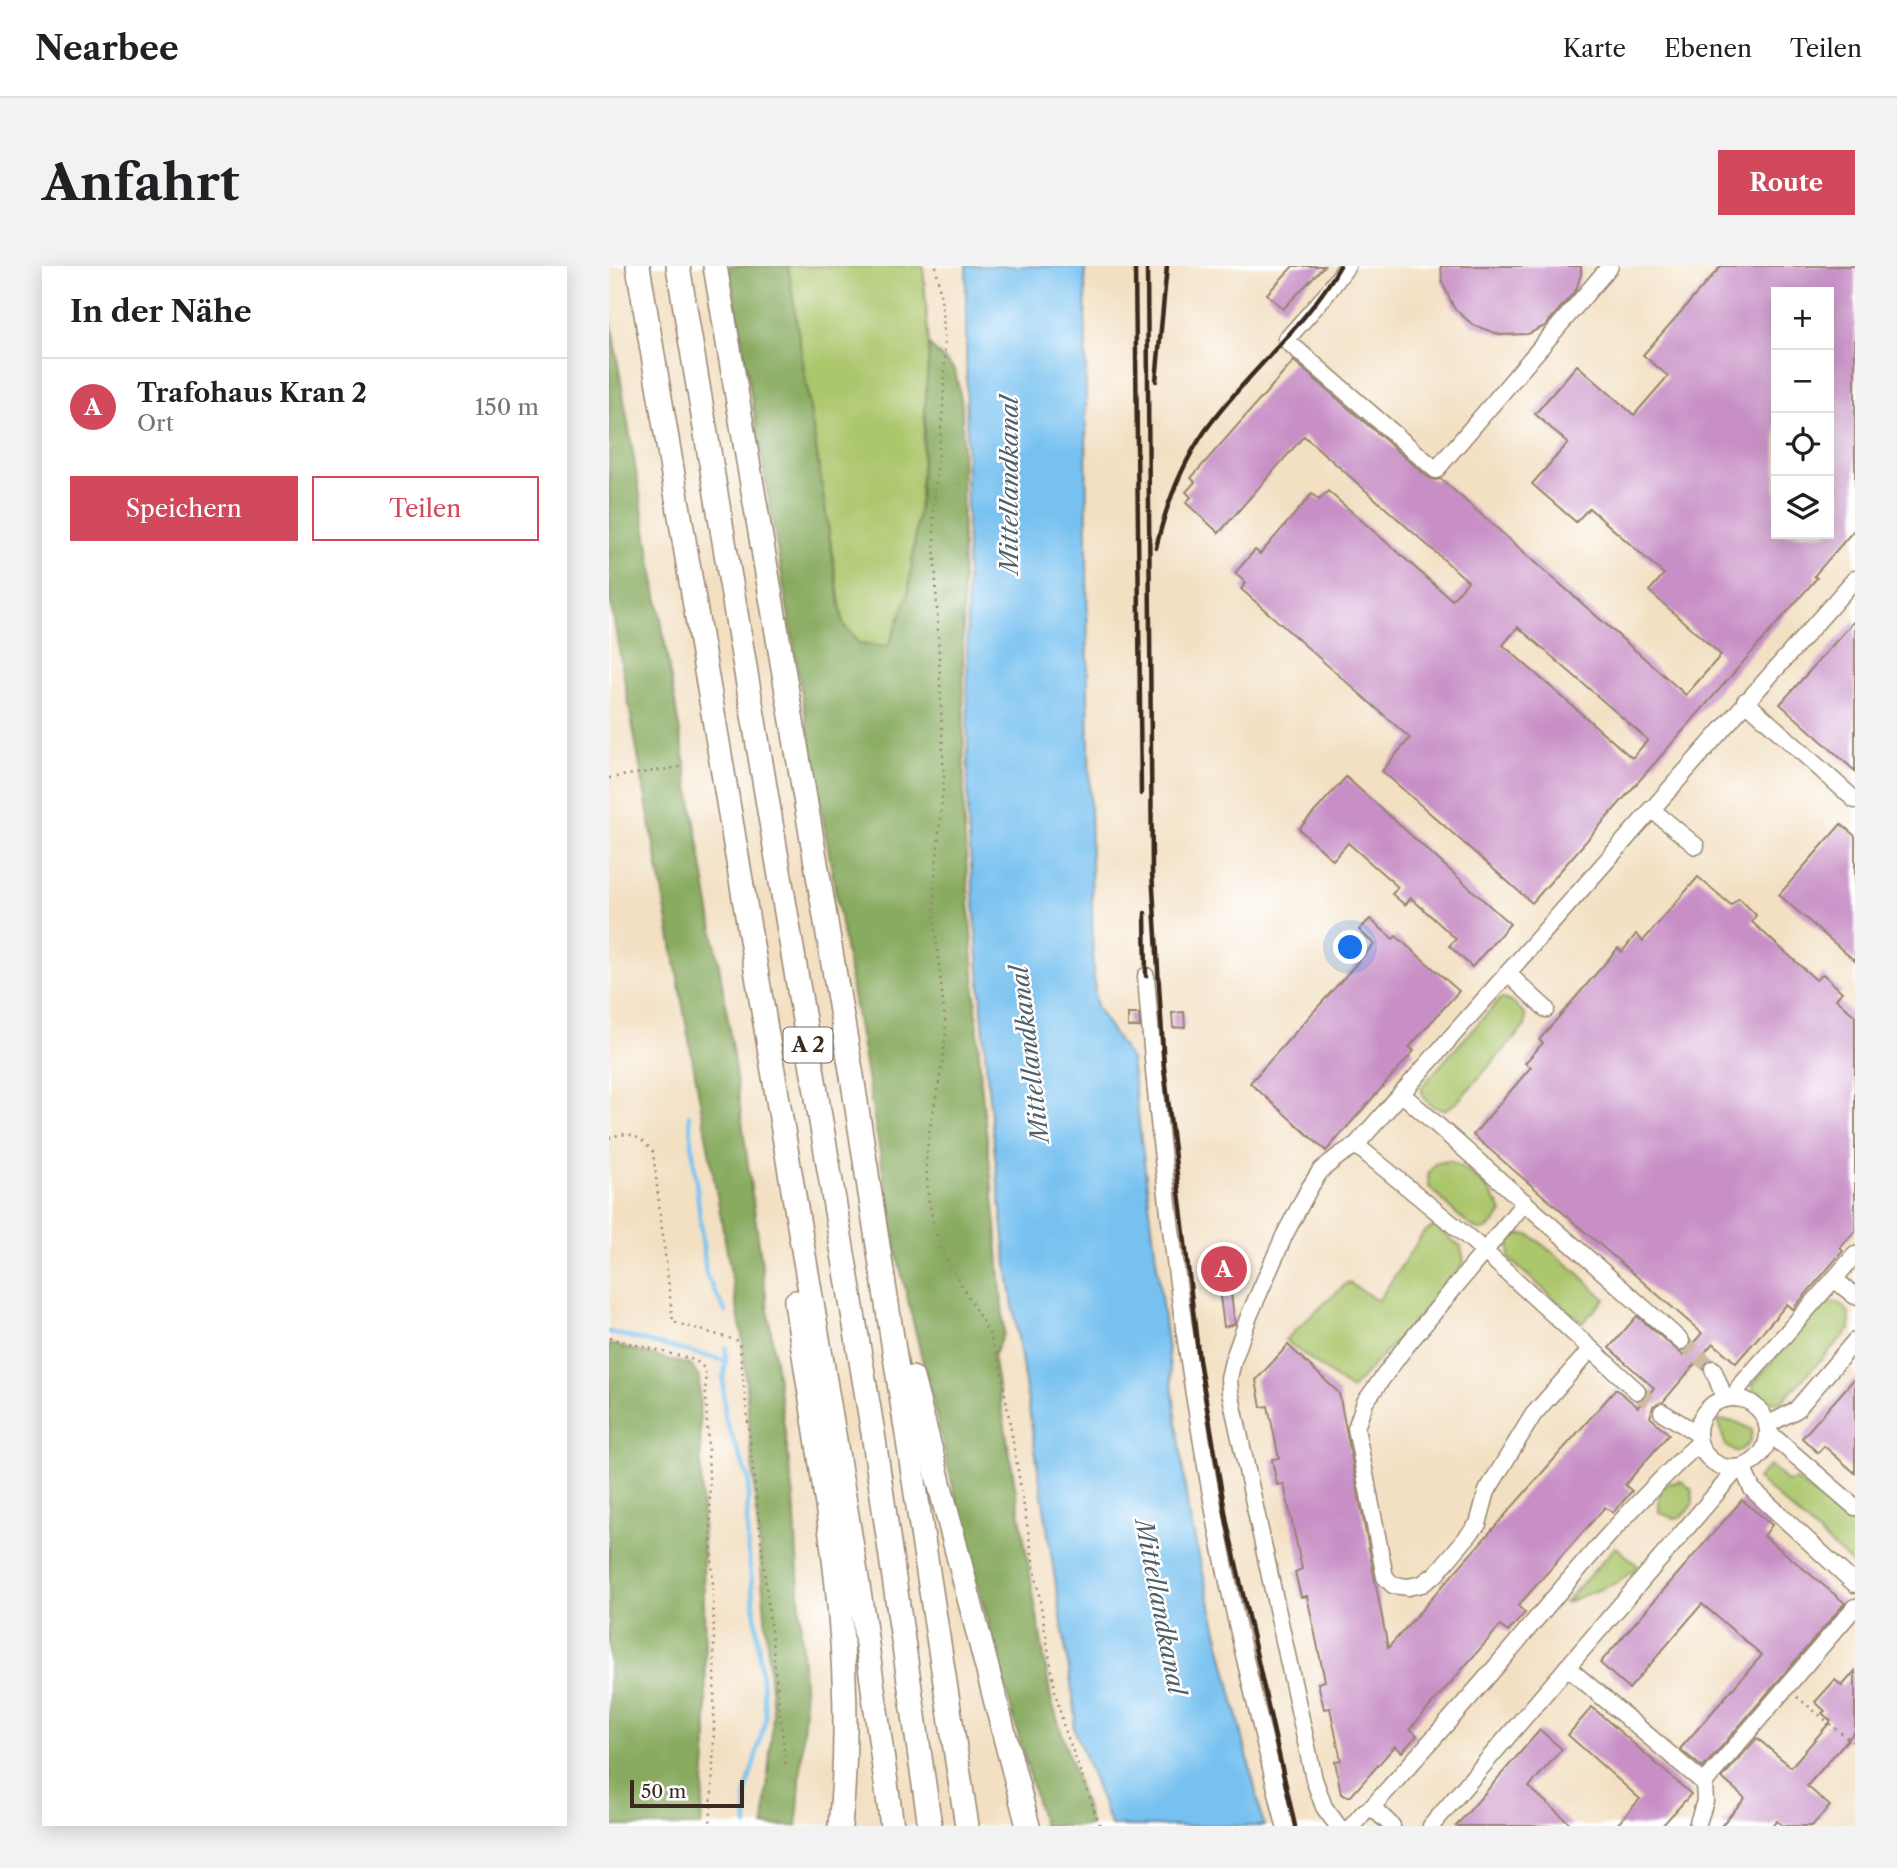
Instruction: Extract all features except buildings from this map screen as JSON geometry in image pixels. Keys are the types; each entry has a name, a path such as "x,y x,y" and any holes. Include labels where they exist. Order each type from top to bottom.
{"highway":[{"name":"A 2","path":"638,266 864,1623 892,1826"},
{"name":"A 2","path":"678,266 873,1433 930,1826"},
{"path":"715,266 852,1076 967,1826"},
{"path":"852,1076 914,1388 1028,1826"},
{"path":"779,1103 789,1254 838,1593 846,1693 844,1792 840,1826"}],"lane":[{"path":"1347,266 1325,296 1286,340 1436,470 1610,266"},
{"path":"1338,1826 1324,1807 1314,1779 1230,1392 1229,1378 1254,1306 1285,1234 1321,1170 1356,1145 1855,579"},
{"path":"1745,702 1855,800"},
{"path":"1651,809 1696,846"},
{"path":"1507,974 1546,1009"},
{"path":"1146,976 1165,1181 1188,1362 1216,1524 1285,1826"},
{"path":"1401,1093 1681,1341"},
{"path":"1356,1145 1483,1251 1637,1391"},
{"path":"1525,1202 1403,1350 1365,1402 1356,1428 1385,1577 1394,1585 1409,1587 1422,1584 1436,1574 1478,1524 1487,1491 1532,1415 1591,1349"},
{"path":"1729,1399 1855,1255"},
{"path":"1834,1279 1855,1296"},
{"path":"1768,1429 1796,1410 1855,1341"},
{"path":"1713,1369 1729,1399"},
{"path":"1352,1826 1372,1807 1504,1657 1574,1573 1699,1439 1706,1412 1717,1402 1729,1399 1752,1404 1764,1417 1768,1429 1766,1446 1760,1456 1740,1468 1431,1826"},
{"path":"1662,1412 1699,1439 1710,1461 1722,1467 1740,1468"},
{"path":"1768,1429 1797,1442 1855,1494"},
{"path":"1768,1429 1855,1507"},
{"path":"1740,1468 1752,1489 1855,1584"},
{"path":"1697,1826 1705,1801 1704,1783 1855,1607"},
{"path":"1567,1667 1704,1783"},
{"path":"1372,1807 1392,1826"}],"path":[{"path":"936,266 943,313 945,359 933,510 944,779 934,920 946,1029 927,1150 928,1196 934,1227 944,1255 989,1333 1000,1364 1056,1695 1063,1724 1100,1826"},
{"path":"609,778 680,767"},
{"path":"609,1138 621,1133 642,1139 653,1152 673,1321 739,1341 786,1768"},
{"path":"609,1338 695,1360 705,1369 715,1746 710,1826"},
{"path":"1787,1688 1855,1744"}],"green space":[{"path":"729,266 788,266 843,624 859,644 888,647 908,595 920,498 929,345 955,370 962,404 964,826 981,1082 1004,1333 993,1356 1051,1699 1091,1826 1043,1826 970,1557 898,1259"},
{"path":"788,266 923,266 929,345 920,498 908,595 888,647 859,644 843,624"},
{"path":"609,310 727,1013 794,1498 805,1706 797,1826 764,1826 773,1714 742,1335 609,594"},
{"path":"1501,998 1515,1004 1526,1016 1525,1026 1457,1102 1445,1110 1432,1106 1426,1101 1421,1087"},
{"path":"1449,1161 1480,1182 1498,1204 1502,1212 1488,1228 1481,1230 1469,1225 1429,1187 1428,1174 1436,1163"},
{"path":"1435,1226 1461,1247 1464,1262 1444,1288 1351,1390 1285,1340 1348,1282 1378,1301 1424,1232"},
{"path":"1518,1234 1530,1235 1576,1271 1605,1299 1582,1323 1509,1259 1510,1243"},
{"path":"1828,1301 1840,1304 1849,1313 1850,1329 1781,1402 1760,1396 1752,1385 1816,1308"},
{"path":"609,1344 691,1365 699,1378 707,1743 701,1826 609,1826"},
{"path":"1717,1420 1736,1422 1752,1430 1748,1444 1736,1452 1726,1446"},
{"path":"1770,1465 1787,1482 1796,1480 1821,1499 1834,1496 1855,1515 1855,1566 1757,1479"},
{"path":"1681,1481 1692,1490 1693,1503 1679,1518 1659,1512 1659,1494 1666,1484"},
{"path":"1616,1547 1638,1566 1619,1582 1564,1603"}],"water":[{"name":"Mittellandkanal","path":"966,266 1085,266 1088,698 1096,1007 1131,1060 1188,1510 1264,1826 1111,1826 1073,1726 1076,1716 1007,1266 988,1088 968,824"}],"waterway":[{"path":"689,1115 706,1275 726,1313"},
{"path":"609,1332 726,1361 723,1380 725,1418 749,1480 748,1548 766,1718 746,1792 747,1826"},
{"path":"726,1347 726,1360"}],"tunnel":[{"path":"1681,1341 1713,1369"},
{"path":"1637,1391 1662,1412"}],"railway":[{"path":"1135,266 1141,794"},
{"path":"1147,266 1152,872 1164,1066 1199,1360 1227,1523 1295,1826"},
{"path":"1156,381 1167,266"},
{"path":"1156,548 1175,487 1188,458 1205,431 1238,389 1310,310 1340,266"},
{"path":"1145,913 1146,976"}],"place":[{"name":"Trafohaus Kran 2","path":"1224,1269"}]}
